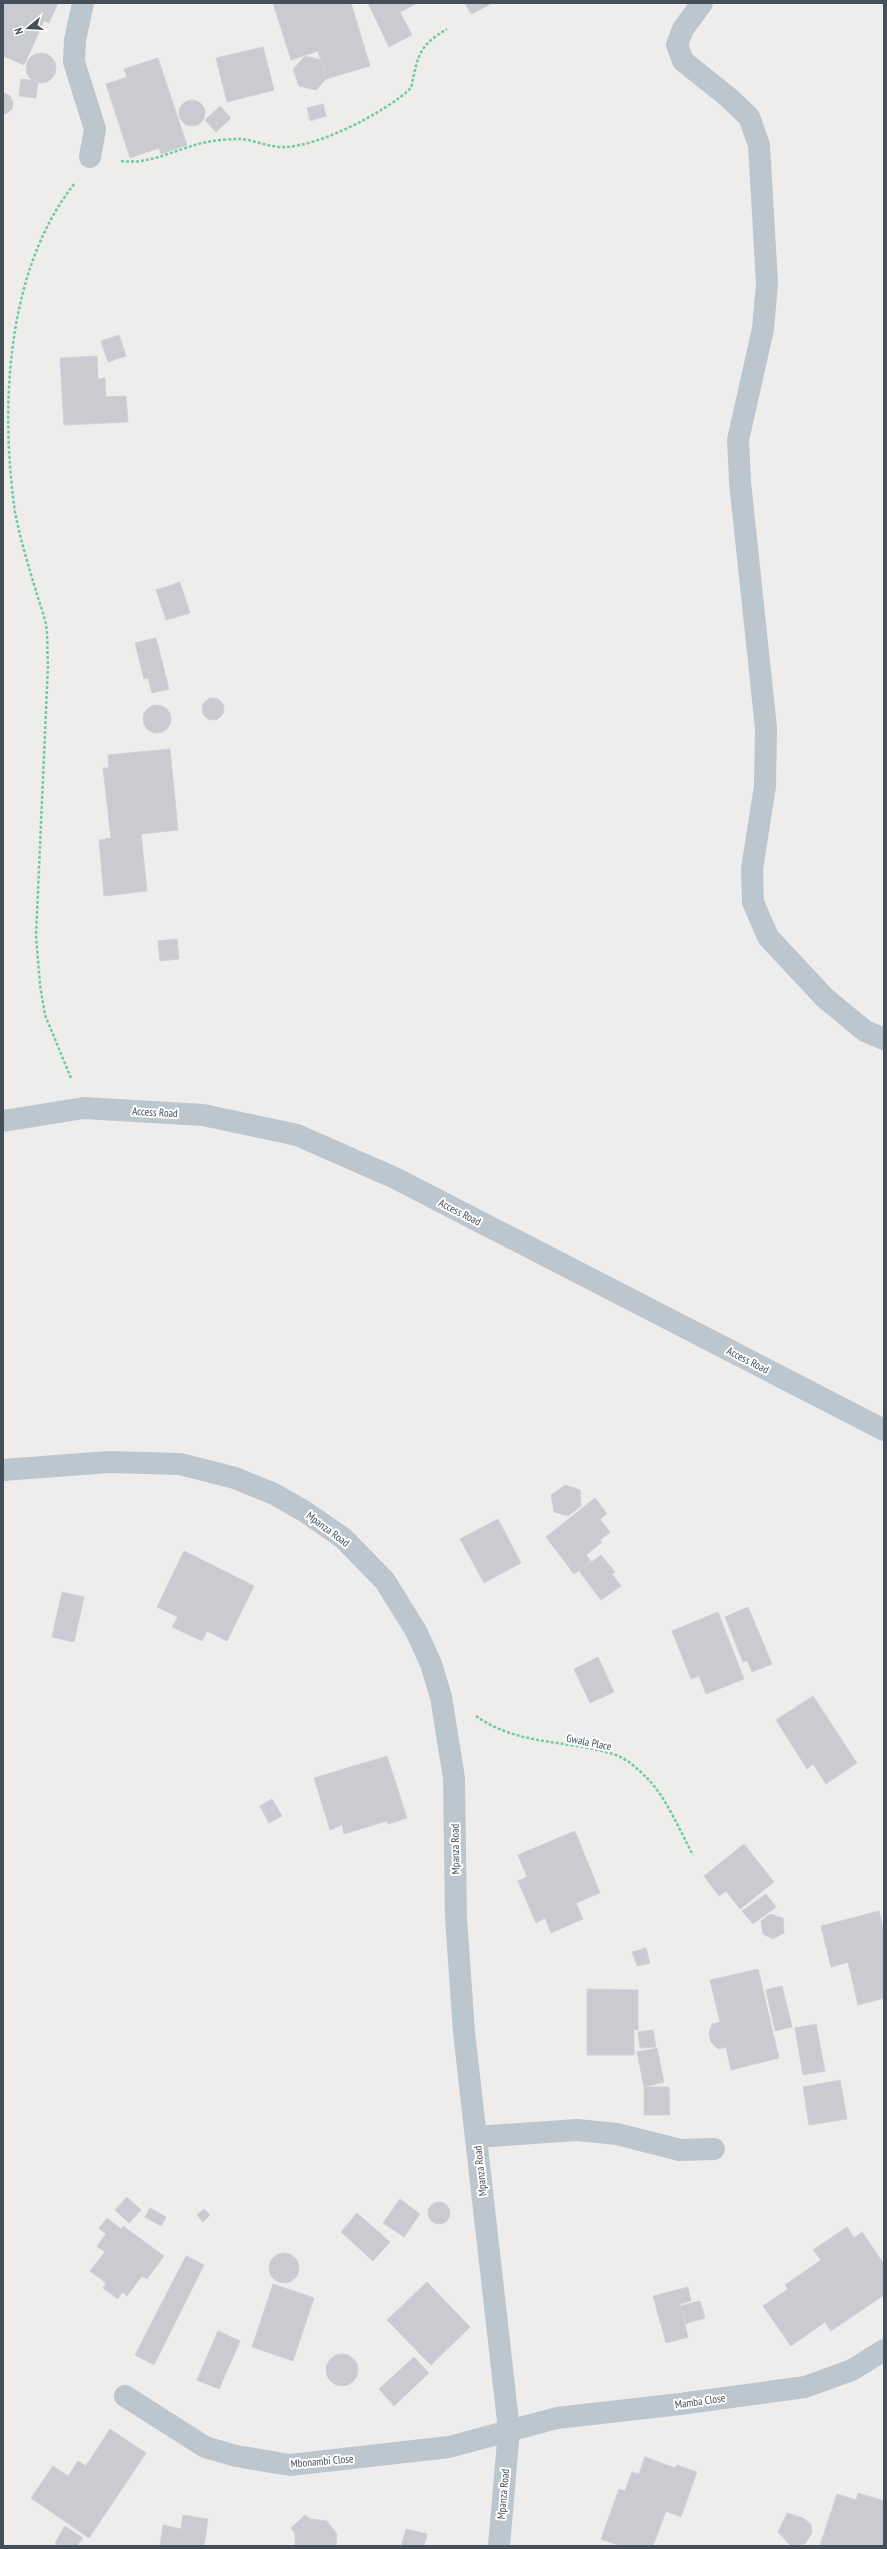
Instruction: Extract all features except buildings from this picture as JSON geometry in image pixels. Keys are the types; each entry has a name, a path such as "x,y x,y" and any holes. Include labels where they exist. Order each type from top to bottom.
{"street":[{"path":"83,3 75,40 74,62 95,129 90,157"},
{"path":"702,3 683,29 677,45 683,61 728,97 749,117 759,145 767,283 763,329 738,440 740,482 766,728 765,786 752,869 753,902 768,937 820,992 865,1031 884,1039"},
{"name":"Access Road","path":"3,1121 84,1108 203,1115 297,1135 395,1178 884,1430"},
{"name":"Mpanza Road","path":"3,1470 109,1462 180,1464 235,1478 274,1494 304,1511 343,1538 386,1581 416,1631 431,1664 441,1697 454,1778 456,1918 464,2032 509,2430 499,2546"},
{"path":"476,2137 577,2130 617,2134 680,2150 714,2149"},
{"name":"Mamba Close","path":"509,2430 557,2418 680,2404 805,2387 852,2370 884,2350"},
{"name":"Mbonambi Close","path":"125,2396 205,2447 236,2456 290,2465 449,2448 509,2430"}],"path":[{"path":"84,1108 45,1015 40,985 36,936 48,665 46,625 15,511 9,465 6,391 13,326 19,292 31,260 47,226 69,190 84,171 90,157 131,161 158,159 206,142 241,139 284,147 319,140 341,131 404,95 411,88 420,52 425,44 448,29"},
{"name":"Gwala Place","path":"441,1697 460,1705 492,1728 523,1738 617,1755 633,1765 651,1784 693,1855"}]}
